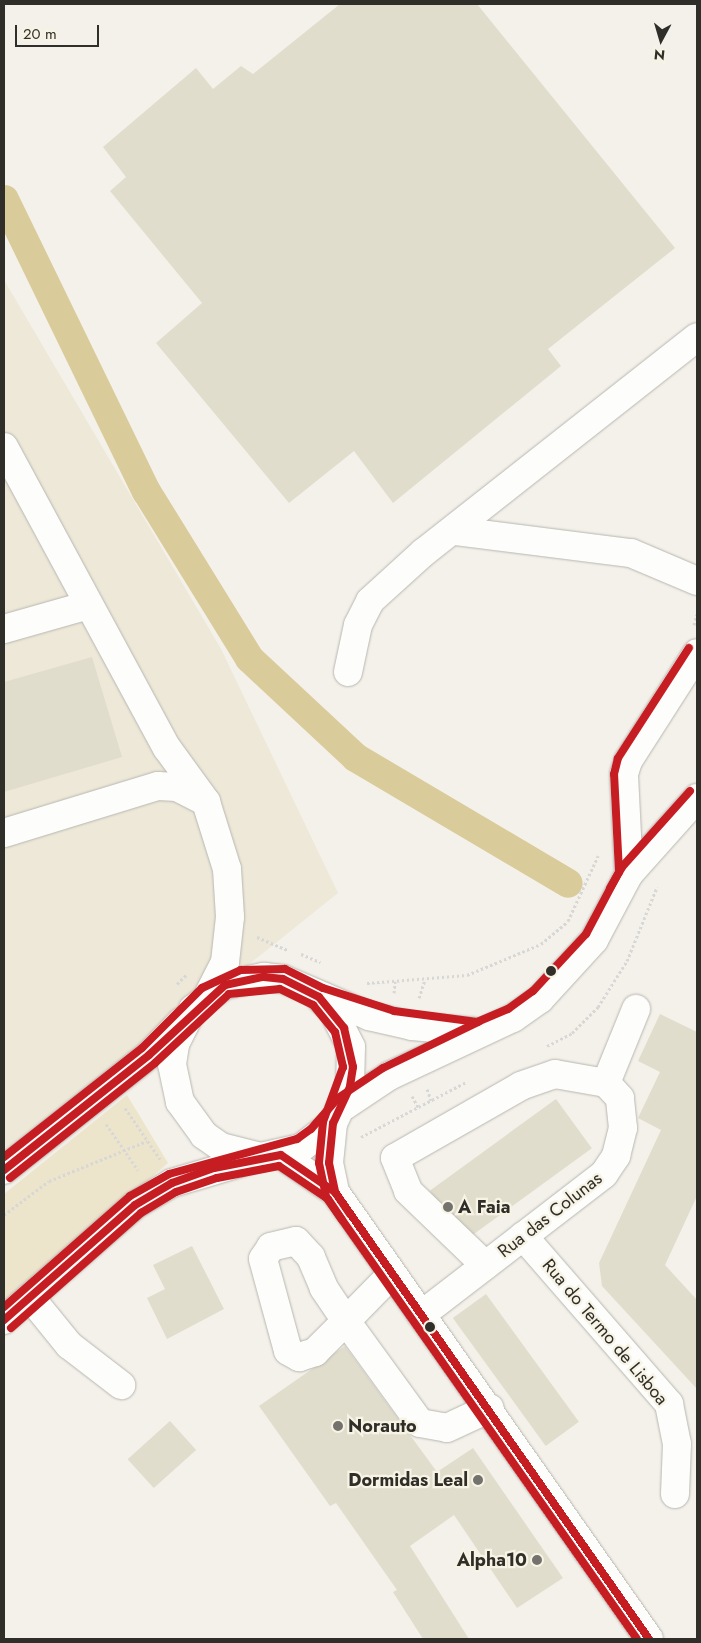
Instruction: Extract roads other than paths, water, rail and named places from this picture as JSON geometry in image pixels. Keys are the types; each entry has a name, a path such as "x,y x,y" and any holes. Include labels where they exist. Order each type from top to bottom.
{"main road":[{"path":"348,672 358,625 370,601 697,337"},
{"path":"4,447 167,748 206,802 227,869 230,930 225,962 200,1002 182,1026 172,1064 180,1102 190,1120 216,1143 271,1156 335,1192"},
{"path":"456,531 528,543 549,541 630,553 697,581"},
{"path":"4,629 88,605"},
{"path":"629,874 624,774 628,761 697,653"},
{"path":"4,833 158,786 177,787 206,802"},
{"path":"4,1320 154,1194 172,1183 301,1148 338,1114 390,1076 478,1032 514,1018 567,974 594,940 629,874 697,798"},
{"path":"4,1170 149,1055 200,1002 244,979 264,977 283,979 319,997 412,1026 478,1032"},
{"path":"319,997 333,1011 351,1047 350,1087 338,1114 328,1163 335,1192 421,1315 490,1408 649,1639"},
{"path":"484,1266 408,1191 395,1158 521,1086 554,1074 606,1083 636,1009"},
{"name":"Rua das Colunas","path":"421,1315 604,1174 616,1156 623,1128 620,1098 606,1083"},
{"name":"Rua do Termo de Lisboa","path":"523,1236 669,1404 676,1444 675,1494"},
{"path":"392,1274 346,1322 420,1424 447,1428 490,1408"},
{"path":"30,1297 69,1345 121,1385"}],"waterway":[{"path":"4,199 146,491 249,658 355,757 568,883"}],"place":[{"name":"A Faia","path":"448,1207"},
{"name":"Norauto","path":"338,1426"},
{"name":"Dormidas Leal","path":"478,1480"},
{"name":"Alpha10","path":"537,1560"}]}
